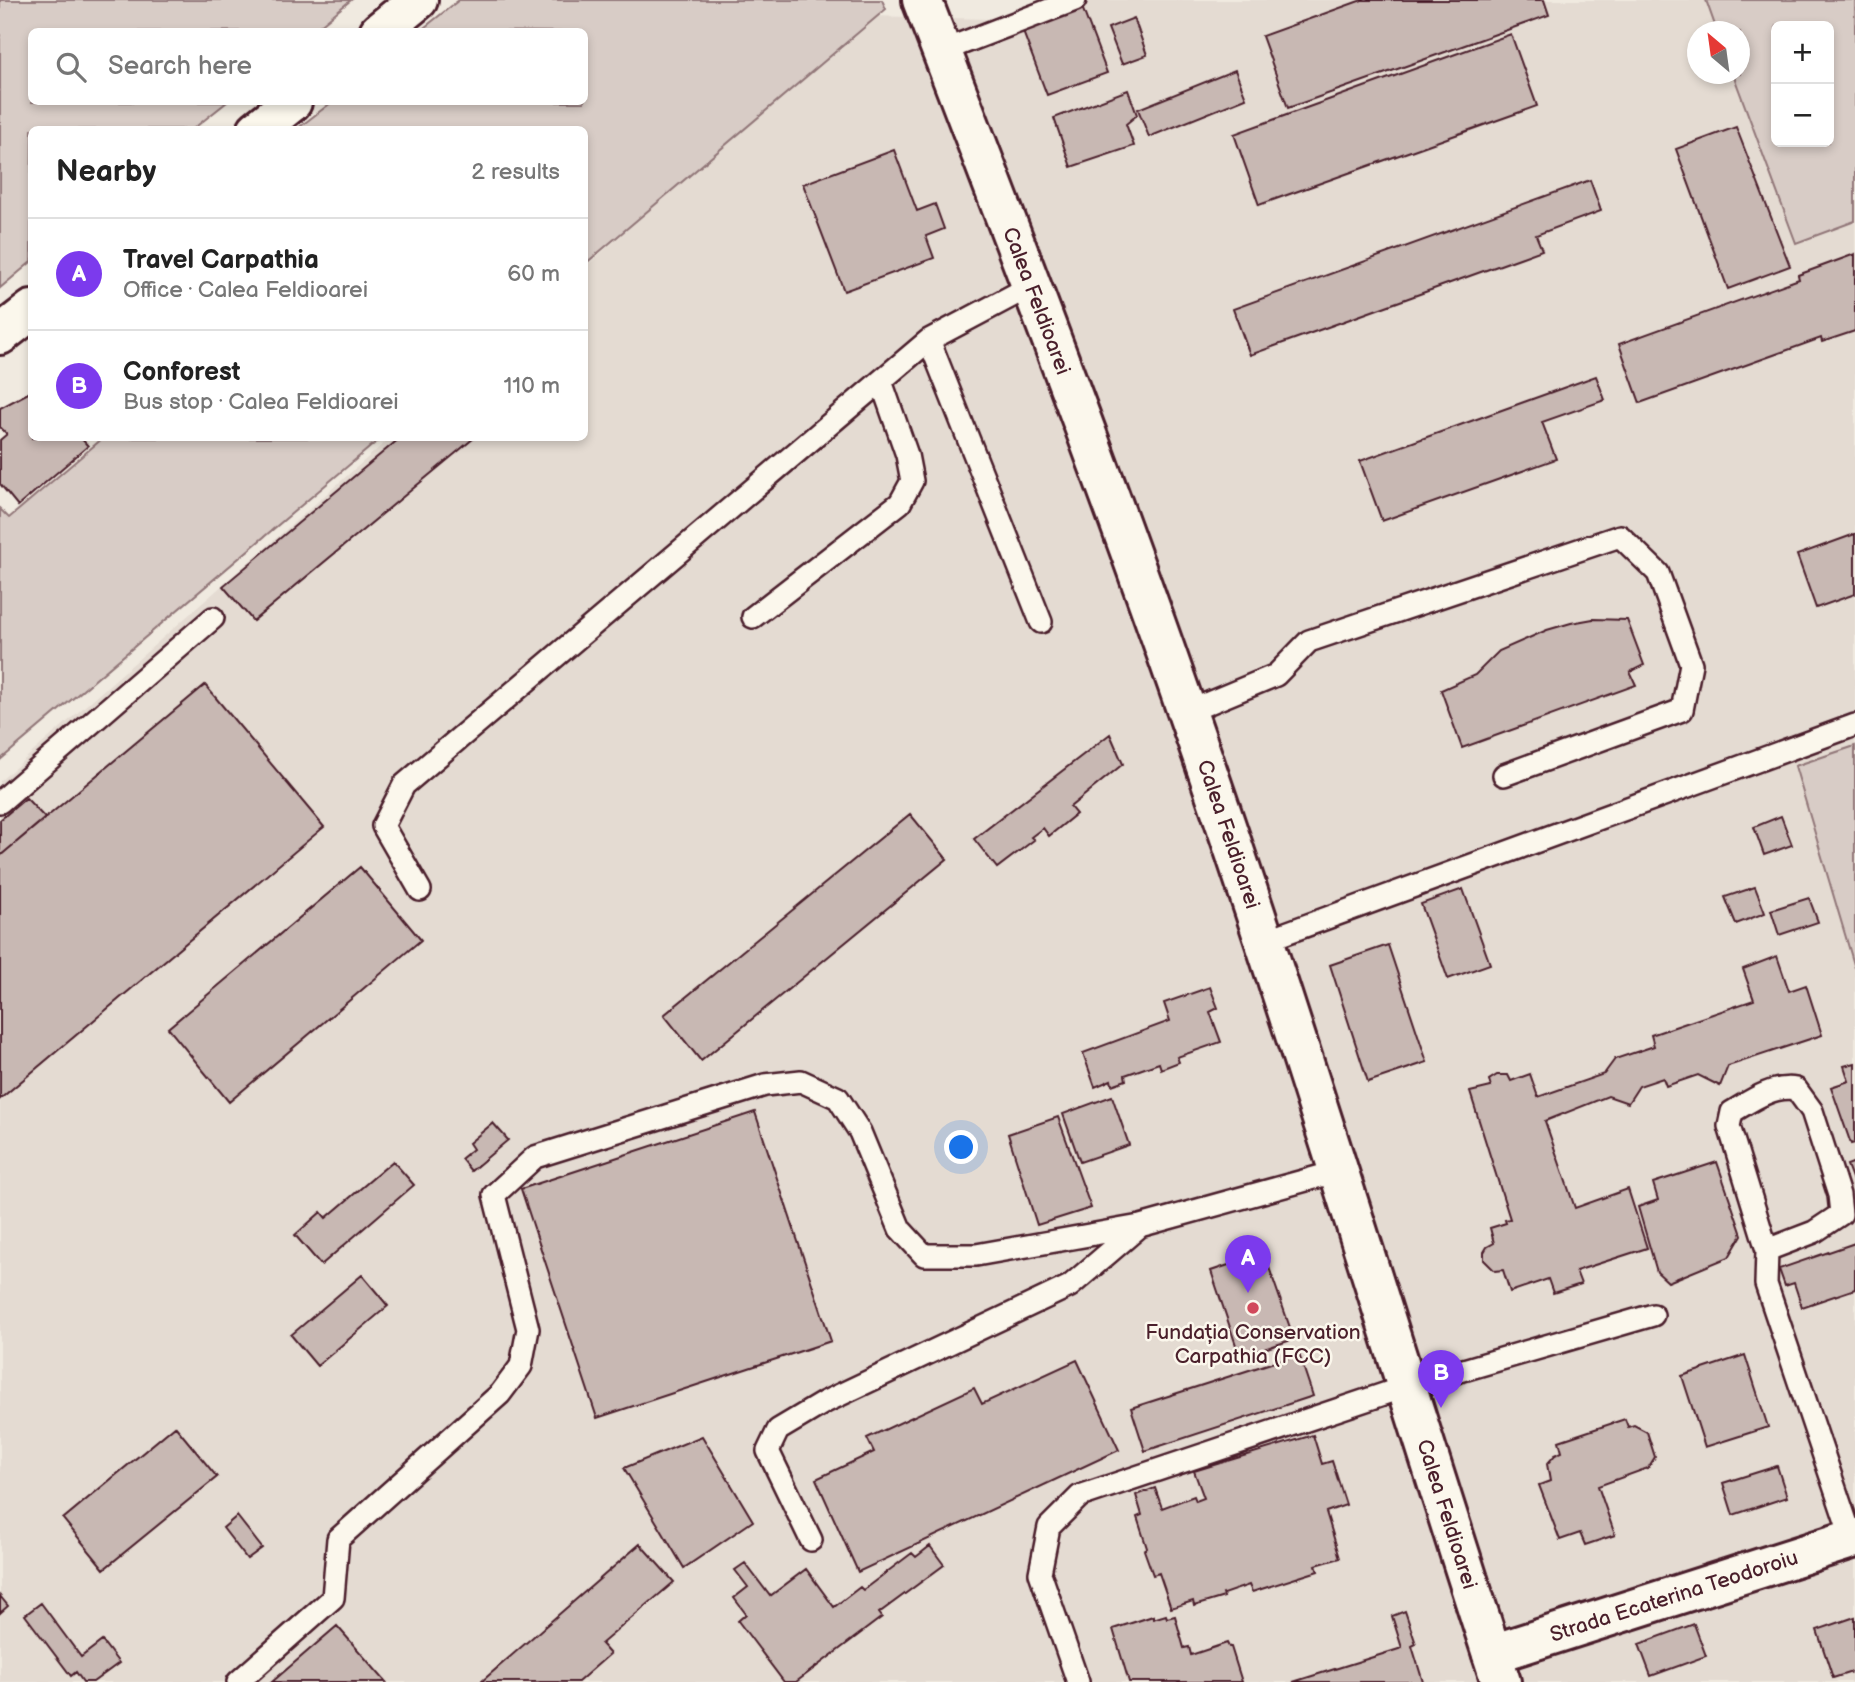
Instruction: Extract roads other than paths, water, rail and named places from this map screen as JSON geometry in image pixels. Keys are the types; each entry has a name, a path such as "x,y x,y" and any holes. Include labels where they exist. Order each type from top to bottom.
{"main road":[{"path":"384,28 418,0"},
{"name":"Calea Feldioarei","path":"929,2 942,51 1102,476 1187,712 1339,1171 1405,1387 1497,1668"},
{"path":"262,126 288,105"},
{"path":"0,335 28,313"},
{"name":"Strada Ecaterina Teodoroiu","path":"1497,1668 1853,1539"}],"lane":[{"path":"942,51 1075,0"},
{"path":"420,890 383,826 404,785 929,340 1031,286"},
{"path":"929,340 1041,622"},
{"path":"753,617 900,503 912,481 907,455 881,381"},
{"path":"1187,712 1276,675 1309,641 1620,536 1658,573 1691,664 1682,710 1504,775"},
{"path":"0,802 213,618"},
{"path":"1264,941 1855,725"},
{"path":"239,1682 333,1598 338,1539 500,1394 521,1366 528,1329 494,1195 535,1157 765,1085 801,1081 838,1098 860,1132 900,1229 924,1255 976,1255 1140,1226 1339,1171"},
{"path":"1767,1250 1815,1232 1841,1214 1839,1195 1812,1111 1796,1089 1783,1086 1732,1112 1729,1126 1767,1250 1766,1284 1853,1539"},
{"path":"811,1540 768,1451 778,1430 825,1402 1070,1286 1140,1226"},
{"path":"1078,1682 1040,1573 1049,1527 1080,1496 1405,1387 1653,1315"}],"place":[{"name":"Travel Carpathia","path":"1248,1293"},
{"name":"Fundația Conservation Carpathia (FCC)","path":"1253,1308"},
{"name":"Conforest","path":"1441,1408"}]}
